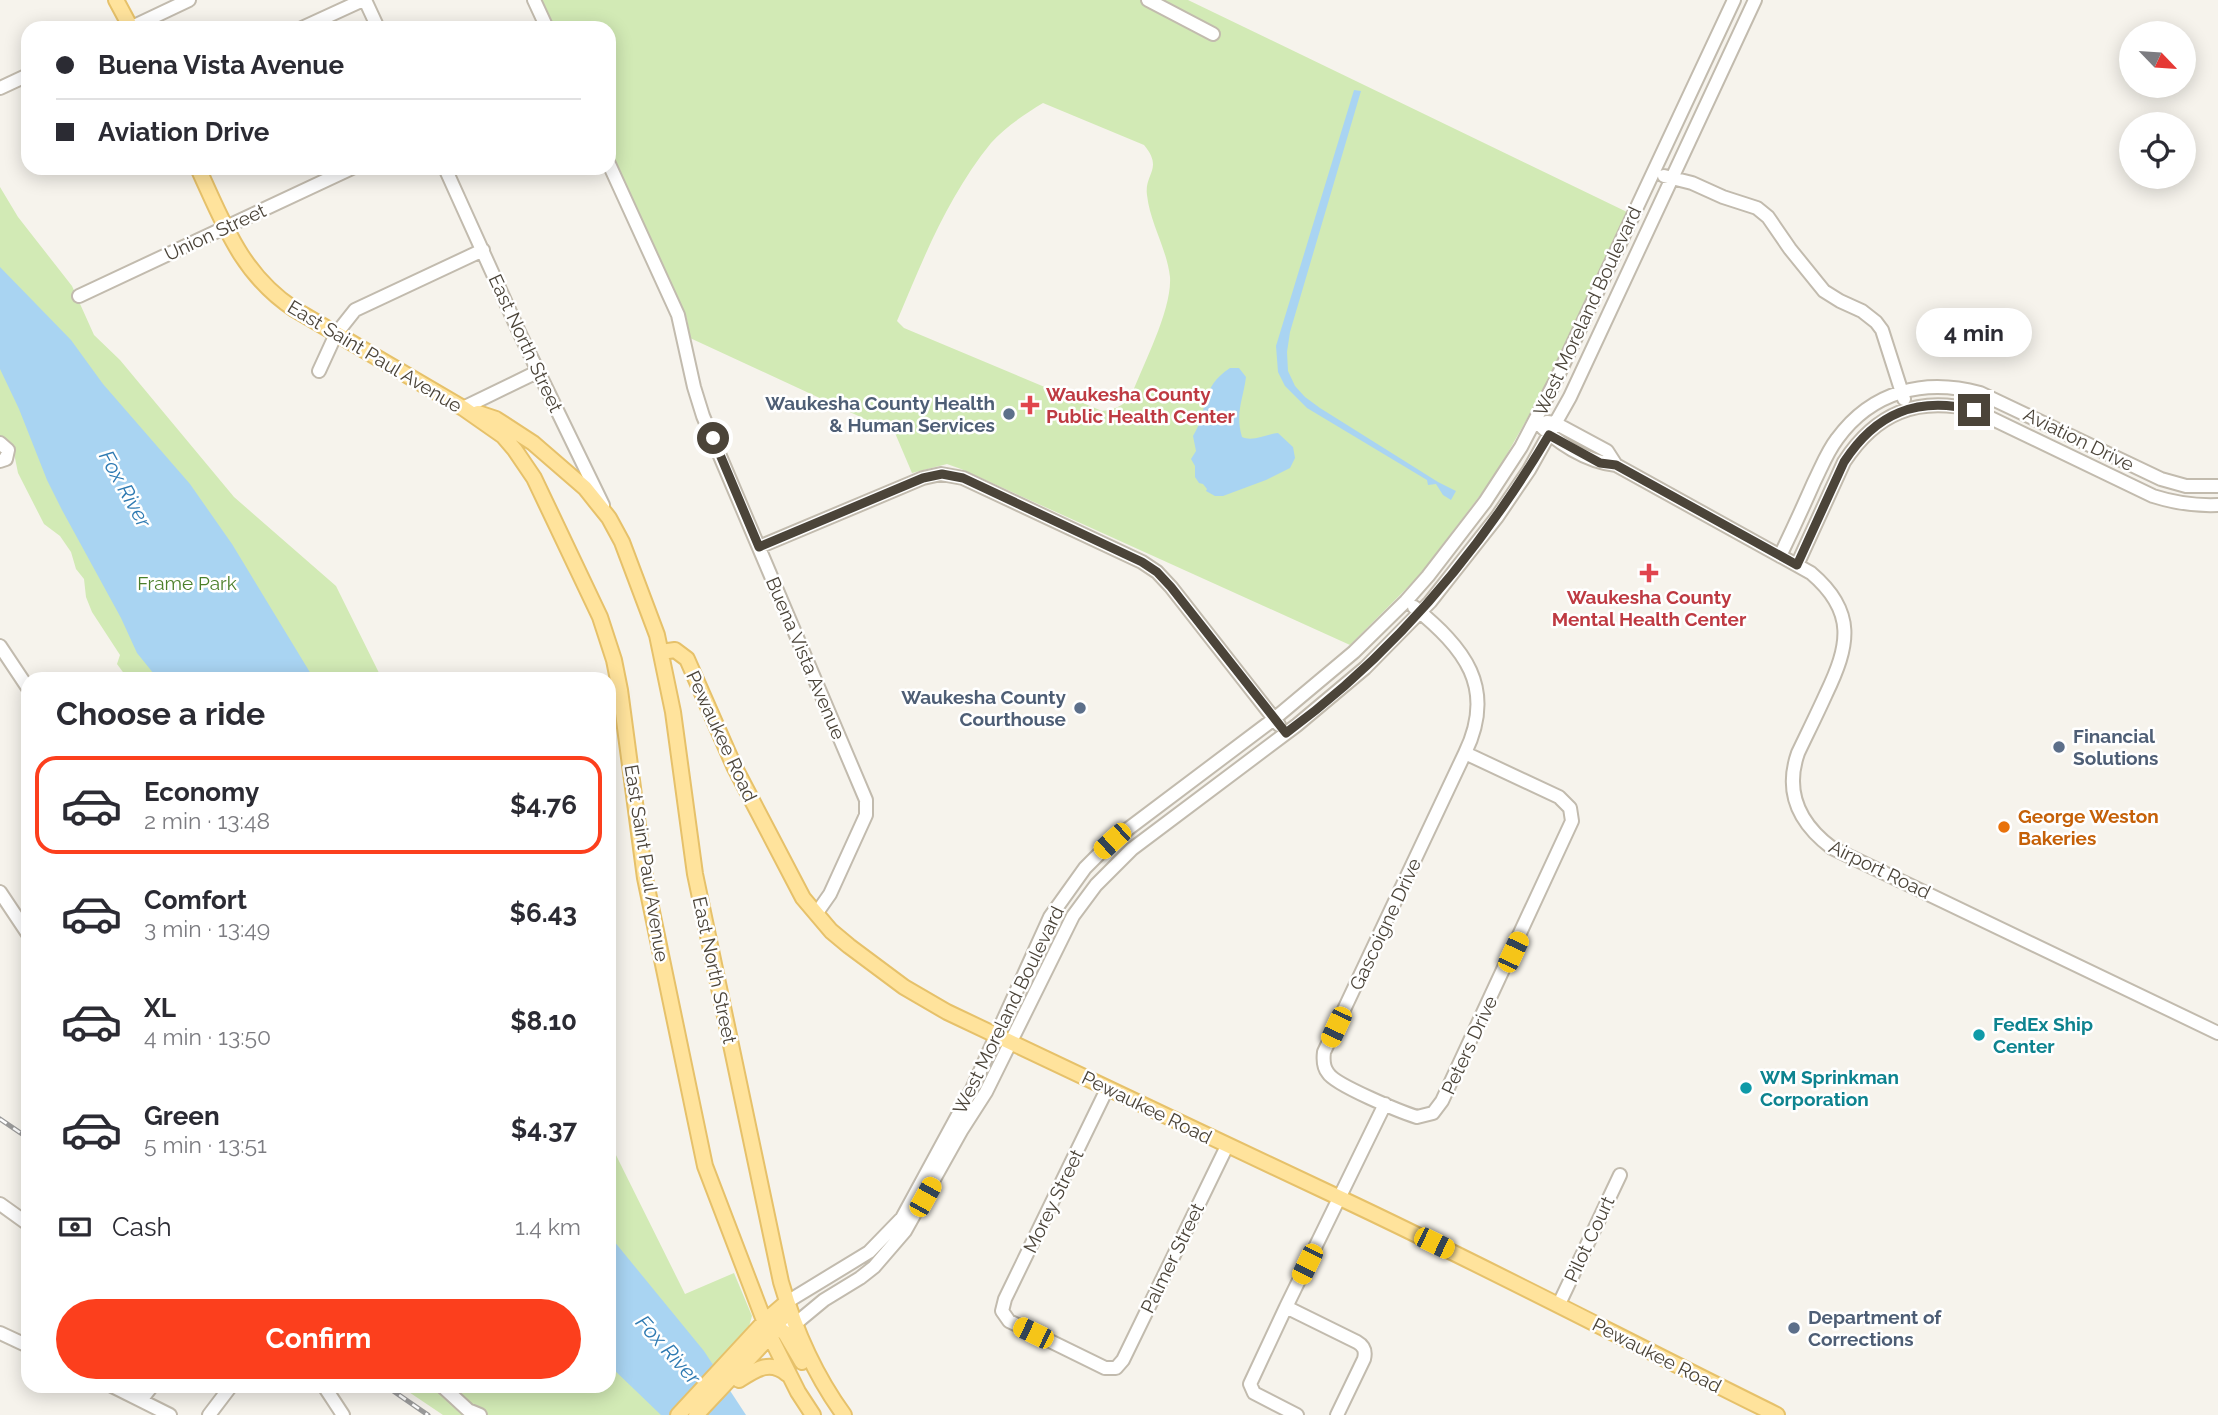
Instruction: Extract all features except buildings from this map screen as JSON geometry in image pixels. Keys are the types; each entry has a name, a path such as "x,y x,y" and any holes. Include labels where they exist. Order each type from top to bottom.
{"main road":[{"path":"116,0 127,21"},
{"name":"East Saint Paul Avenue","path":"201,175 242,258 269,290 336,334 463,408 503,436 525,463 540,491 607,635 616,672"},
{"name":"East North Street","path":"463,408 496,419 533,443 585,488 609,518 622,542 657,635 673,712 695,874 754,1161 787,1302 777,1330 788,1374 813,1415"},
{"name":"Pewaukee Road","path":"661,652 675,650 687,659 729,755 798,890 816,914 849,946 904,987 995,1035 1559,1304 1769,1413"},
{"name":"East Saint Paul Avenue","path":"616,673 645,878 702,1153 716,1196 777,1330"},
{"name":"West Moreland Boulevard","path":"731,1374 777,1330 787,1302"},
{"path":"696,1415 731,1374 777,1330 835,1415"},
{"name":"East North Street","path":"777,1330 810,1361 844,1415"},
{"path":"678,1415 731,1374 771,1365 788,1374"},
{"path":"707,1415 731,1374"}],"street":[{"path":"146,21 189,0"},
{"path":"318,21 364,0 374,21"},
{"path":"534,0 544,21"},
{"path":"1148,0 1213,34"},
{"name":"West Moreland Boulevard","path":"787,1302 869,1252 902,1218 972,1089 1050,917 1072,884 1112,841 1274,719 1329,674 1406,601 1464,532 1536,421 1734,0"},
{"name":"West Moreland Boulevard","path":"777,1330 860,1278 886,1256 914,1218 1012,1043 1073,916 1115,864 1341,689 1420,612 1460,566 1514,492 1552,429 1754,0"},
{"path":"1699,74 1716,82"},
{"path":"0,88 21,78"},
{"path":"1654,171 1756,208 1768,217 1824,291 1861,311 1882,330 1906,410"},
{"name":"Union Street","path":"79,296 337,175"},
{"name":"East North Street","path":"448,175 609,518"},
{"name":"Buena Vista Avenue","path":"614,175 678,315 703,416 865,797 866,815 830,894 816,914"},
{"path":"319,371 336,334 355,310 483,250"},
{"path":"1580,330 1597,338"},
{"path":"463,408 539,371"},
{"name":"Aviation Drive","path":"1780,556 1835,441 1858,416 1885,398 1902,391 1933,386 1964,388 1996,399 2176,484 2218,486"},
{"name":"Aviation Drive","path":"1797,565 1844,462 1863,437 1887,418 1929,405 1974,410 2168,501 2201,506 2218,505"},
{"name":"Airport Road","path":"1536,421 1600,463 1616,465 1811,573 1830,592 1841,613 1845,643 1840,663 1798,753 1794,769 1793,783 1797,806 1811,831 1832,848 2218,1032"},
{"path":"2068,455 2076,438"},
{"path":"0,443 8,450 6,458 0,461"},
{"path":"2114,477 2122,460"},
{"path":"1819,471 1836,479"},
{"path":"759,547 923,478 942,474 963,478 1142,562 1157,572 1286,733"},
{"path":"1499,481 1514,492"},
{"name":"Gascoigne Drive","path":"1385,1104 1332,1078 1323,1064 1324,1052 1474,734 1479,707 1474,677 1468,663 1456,646 1406,601"},
{"path":"0,646 21,678"},
{"path":"1329,674 1341,689"},
{"name":"Peters Drive","path":"1385,1104 1417,1117 1430,1114 1439,1107 1571,825 1573,816 1570,808 1559,797 1465,753"},
{"path":"1072,884 1088,895"},
{"path":"0,892 21,924"},
{"path":"1022,975 1039,984"},
{"name":"Morey Street","path":"1107,1089 1005,1299 1002,1314 1009,1321 1105,1368 1116,1368"},
{"path":"1297,1415 1254,1393 1250,1384 1385,1104"},
{"name":"Palmer Street","path":"1116,1368 1123,1360 1227,1146"},
{"name":"Pilot Court","path":"1559,1304 1620,1175"},
{"path":"0,1204 21,1219"},
{"path":"1286,1307 1362,1345 1365,1351 1364,1359 1337,1415"},
{"path":"0,1333 21,1343"},
{"path":"126,1393 170,1415"},
{"path":"141,1400 146,1393"},
{"path":"209,1415 226,1393"},
{"path":"329,1393 343,1415"},
{"path":"450,1393 468,1410 480,1415"}],"green space":[{"path":"540,0 1188,0 1627,212 1544,389 1494,477 1418,577 1350,645 961,469 947,464 912,473 895,433 690,338 687,319 616,164 616,21 550,21","holes":["1043,103 1144,145 1150,153 1153,166 1147,195 1151,216 1166,256 1170,277 1169,290 1167,305 1150,352 1132,394 1123,404 1102,411 904,328 897,321 949,206 976,163 1002,132"]},
{"name":"Frame Park","path":"0,187 18,217 72,286 94,335 120,360 234,497 336,586 379,672 123,672 117,664 120,655 92,612 86,597 84,579 76,569 71,552 60,536 44,524 18,473 14,453 0,438"},
{"path":"616,1155 685,1294 734,1273 752,1316 748,1330 675,1415 443,1415 410,1393 616,1393"}],"water":[{"path":"1354,90 1361,91 1290,332 1288,371 1295,386 1320,408 1456,491 1451,500 1443,495 1436,484 1428,485 1427,480 1307,408 1285,386 1278,372 1276,346"},
{"name":"Frame Park","path":"0,267 71,340 103,384 190,484 232,544 310,672 152,672 137,653 62,510 0,369"},
{"path":"1230,368 1239,368 1246,377 1239,414 1242,437 1255,438 1278,433 1293,447 1295,458 1290,468 1266,480 1223,496 1215,496 1206,491 1195,477 1195,466 1191,459 1196,451 1193,436 1213,384"},
{"name":"Fox River","path":"616,1244 704,1351 746,1415 661,1415 616,1372"}],"railway":[{"path":"0,1119 21,1133"},
{"path":"396,1393 428,1415"}],"place":[{"name":"Waukesha County Public Health Center","path":"1030,405"},
{"name":"Waukesha County Health & Human Services","path":"1009,414"},
{"name":"Waukesha County Mental Health Center","path":"1649,573"},
{"name":"Waukesha County Courthouse","path":"1080,708"},
{"name":"Financial Solutions","path":"2059,747"},
{"name":"George Weston Bakeries","path":"2004,827"},
{"name":"FedEx Ship Center","path":"1979,1035"},
{"name":"WM Sprinkman Corporation","path":"1746,1088"},
{"name":"Department of Corrections","path":"1794,1328"}],"route":[{"path":"713,438 759,547 923,478 942,474 963,478 1142,562 1162,576 1286,733 1365,667 1430,602 1497,517 1549,435 1600,463 1616,465 1797,565 1844,462 1873,427 1901,411 1914,407 1943,405 1974,410"}]}
